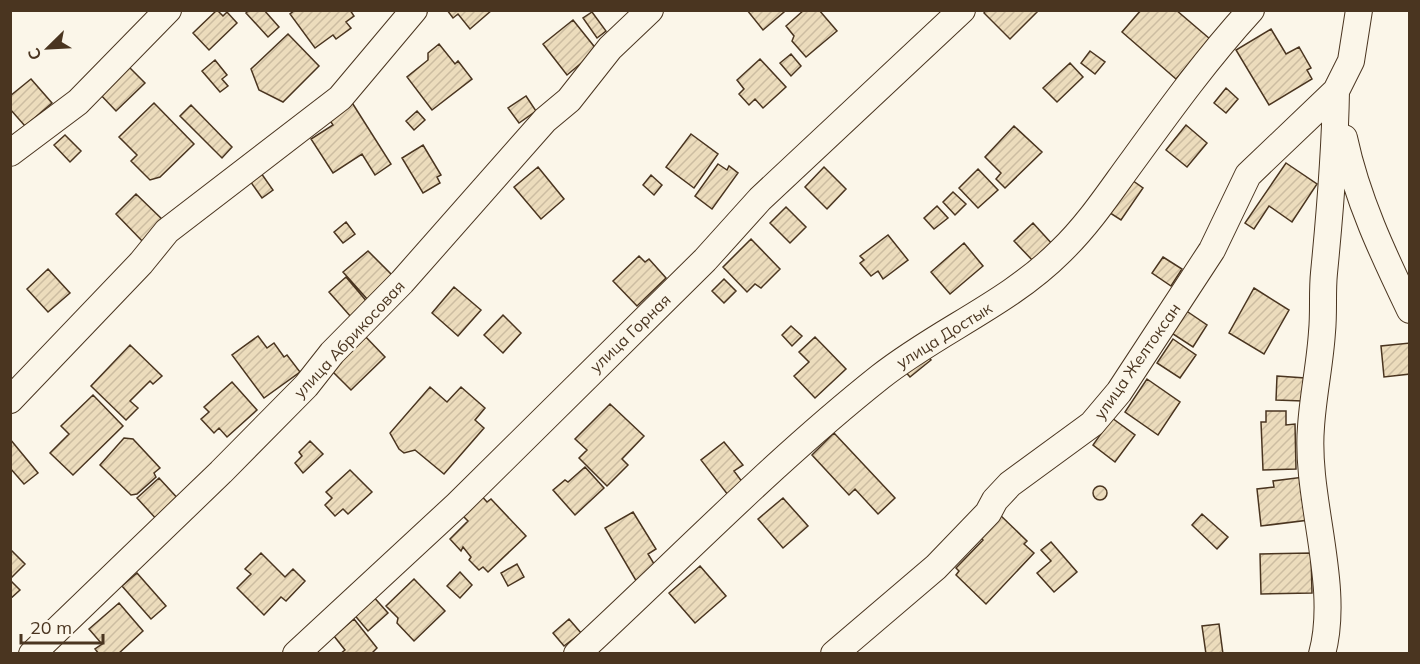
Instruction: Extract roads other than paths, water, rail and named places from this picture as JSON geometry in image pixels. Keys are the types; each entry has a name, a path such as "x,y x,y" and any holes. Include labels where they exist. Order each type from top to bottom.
{"street":[{"path":"10,153 78,102 168,10"},
{"path":"10,400 141,263 167,231 340,98 414,10"},
{"name":"улица Абрикосовая","path":"32,654 221,472 306,386 332,352 402,282 545,120 569,100 610,48 650,10"},
{"name":"улица Горная","path":"296,654 458,504 705,260 784,176 855,107 913,59 962,10"},
{"name":"улица Достык","path":"577,654 732,508 852,400 926,342 968,321 1038,274 1064,249 1098,210 1185,89 1251,10"},
{"name":"улица Желтоксан","path":"834,654 936,567 988,513 1010,484 1092,424 1119,392 1212,250 1248,175 1336,91 1351,61 1359,10"},
{"path":"1336,91 1352,176 1379,245 1410,310"},
{"path":"1322,654 1328,632 1322,537 1314,491 1310,428 1322,330 1336,91"}]}
